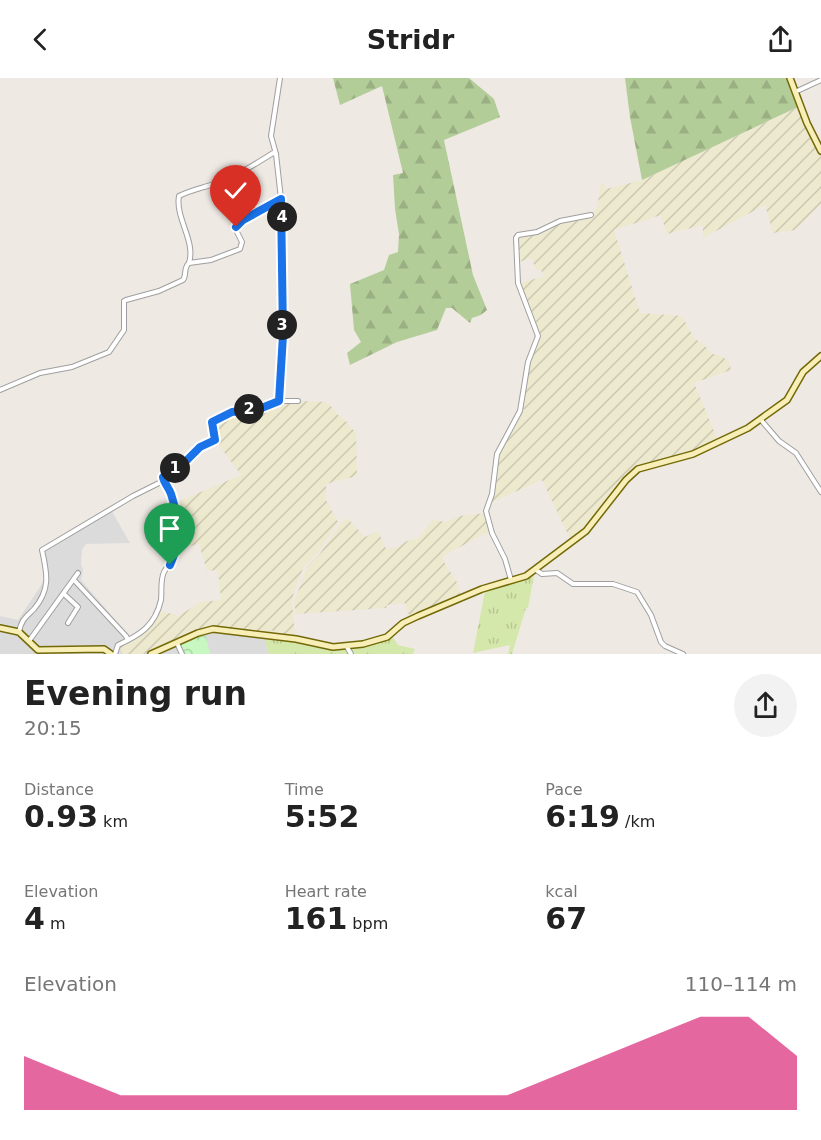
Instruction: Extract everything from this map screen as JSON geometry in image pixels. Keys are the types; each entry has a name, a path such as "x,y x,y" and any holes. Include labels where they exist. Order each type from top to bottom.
{"street":[{"path":"279,401 283,335 281,199 276,154 271,136 280,78"},
{"path":"790,78 807,123 821,151"},
{"path":"795,92 821,80"},
{"path":"0,390 40,373 87,362 109,351 124,330 124,301 163,289 185,277 191,250 179,196 224,180 252,167 273,153 276,154"},
{"path":"189,263 211,260 240,249 242,242 236,230 237,225 281,199"},
{"path":"511,580 505,559 492,533 486,511 492,494 496,454 520,411 527,368 538,336 518,283 516,238 518,235 537,232 560,221 591,215"},
{"path":"151,654 206,630 219,629 296,639 333,647 347,647 382,639 412,618 482,590 526,576 586,531 626,480 638,469 701,451 742,432 787,400 803,372 821,356"},
{"path":"163,481 163,477 187,460 200,447 215,440 212,422 232,412 259,409 279,401 298,401"},
{"path":"761,420 779,441 796,453 821,492"},
{"path":"19,632 24,618 44,594 47,576 42,550 163,481"},
{"path":"0,628 19,632 37,652 104,649 113,654 118,645 143,633 156,613 160,601 163,573 170,565 178,542 176,510 169,487 163,481"},
{"path":"536,570 540,573 557,573 573,585 613,584 637,592 651,615 661,642 683,654"},
{"path":"29,641 78,573"},
{"path":"74,580 128,640"},
{"path":"64,594 78,607 68,623"},
{"path":"177,643 182,654"},
{"path":"347,647 351,654"}],"shaded area":[{"path":"798,107 809,135 807,136 811,138 821,155 821,204 795,230 773,233 765,205 703,238 703,225 667,234 661,215 614,230 640,313 682,316 694,338 712,354 729,361 731,370 694,383 718,440 686,454 684,451 681,455 635,468 625,477 596,516 571,541 542,480 490,503 496,471 499,470 497,469 498,454 520,413 525,411 522,410 529,366 539,339 543,337 540,336 521,283 544,276 541,270 537,271 531,258 519,262 517,238 538,233 563,222 593,215 592,213 597,208 601,183 604,183 606,189 642,180"},
{"path":"304,401 329,404 356,433 357,476 326,484 326,500 338,522 318,553 303,568 292,601 295,636 274,633 272,630 270,633 213,626 205,627 145,654 123,654 119,647 138,637 160,612 175,614 175,618 201,602 221,600 218,570 207,571 199,544 178,549 180,530 175,503 241,475 216,441 212,424 232,413 259,410 280,403"},
{"path":"110,508 130,543 86,544 82,550 81,580 131,638 131,641 119,647 123,653 131,654 0,654 0,616 18,620 46,578 40,549"},
{"path":"486,513 490,531 443,556 444,562 458,584 460,596 411,615 408,614 405,603 387,605 386,608 296,614 294,602 307,567 347,518 365,537 378,531 386,549 398,547 418,538 432,520 446,522 460,516"},
{"path":"205,627 263,632 269,654 141,654"}],"green space":[{"path":"333,78 469,78 494,99 500,117 444,140 473,275 487,310 472,318 470,323 452,308 446,308 437,330 397,342 350,365 347,353 361,342 354,330 350,284 384,270 389,255 398,252 399,234 393,175 403,173 382,86 340,105"},
{"path":"625,78 787,78 798,107 642,180"},
{"path":"534,575 528,608 526,608 512,654 508,654 510,645 473,653 485,591"},
{"path":"205,633 210,654 183,654 180,644 192,642"},
{"path":"393,637 398,645 415,649 413,654 352,654 349,649 375,643"},
{"path":"264,638 346,649 349,654 269,654"}],"route":[{"path":"170,565 175,554 179,529 169,487 163,481 163,477 187,460 200,447 215,440 212,422 232,412 259,409 279,401 279,369 283,335 281,199 243,220 236,227"}]}
